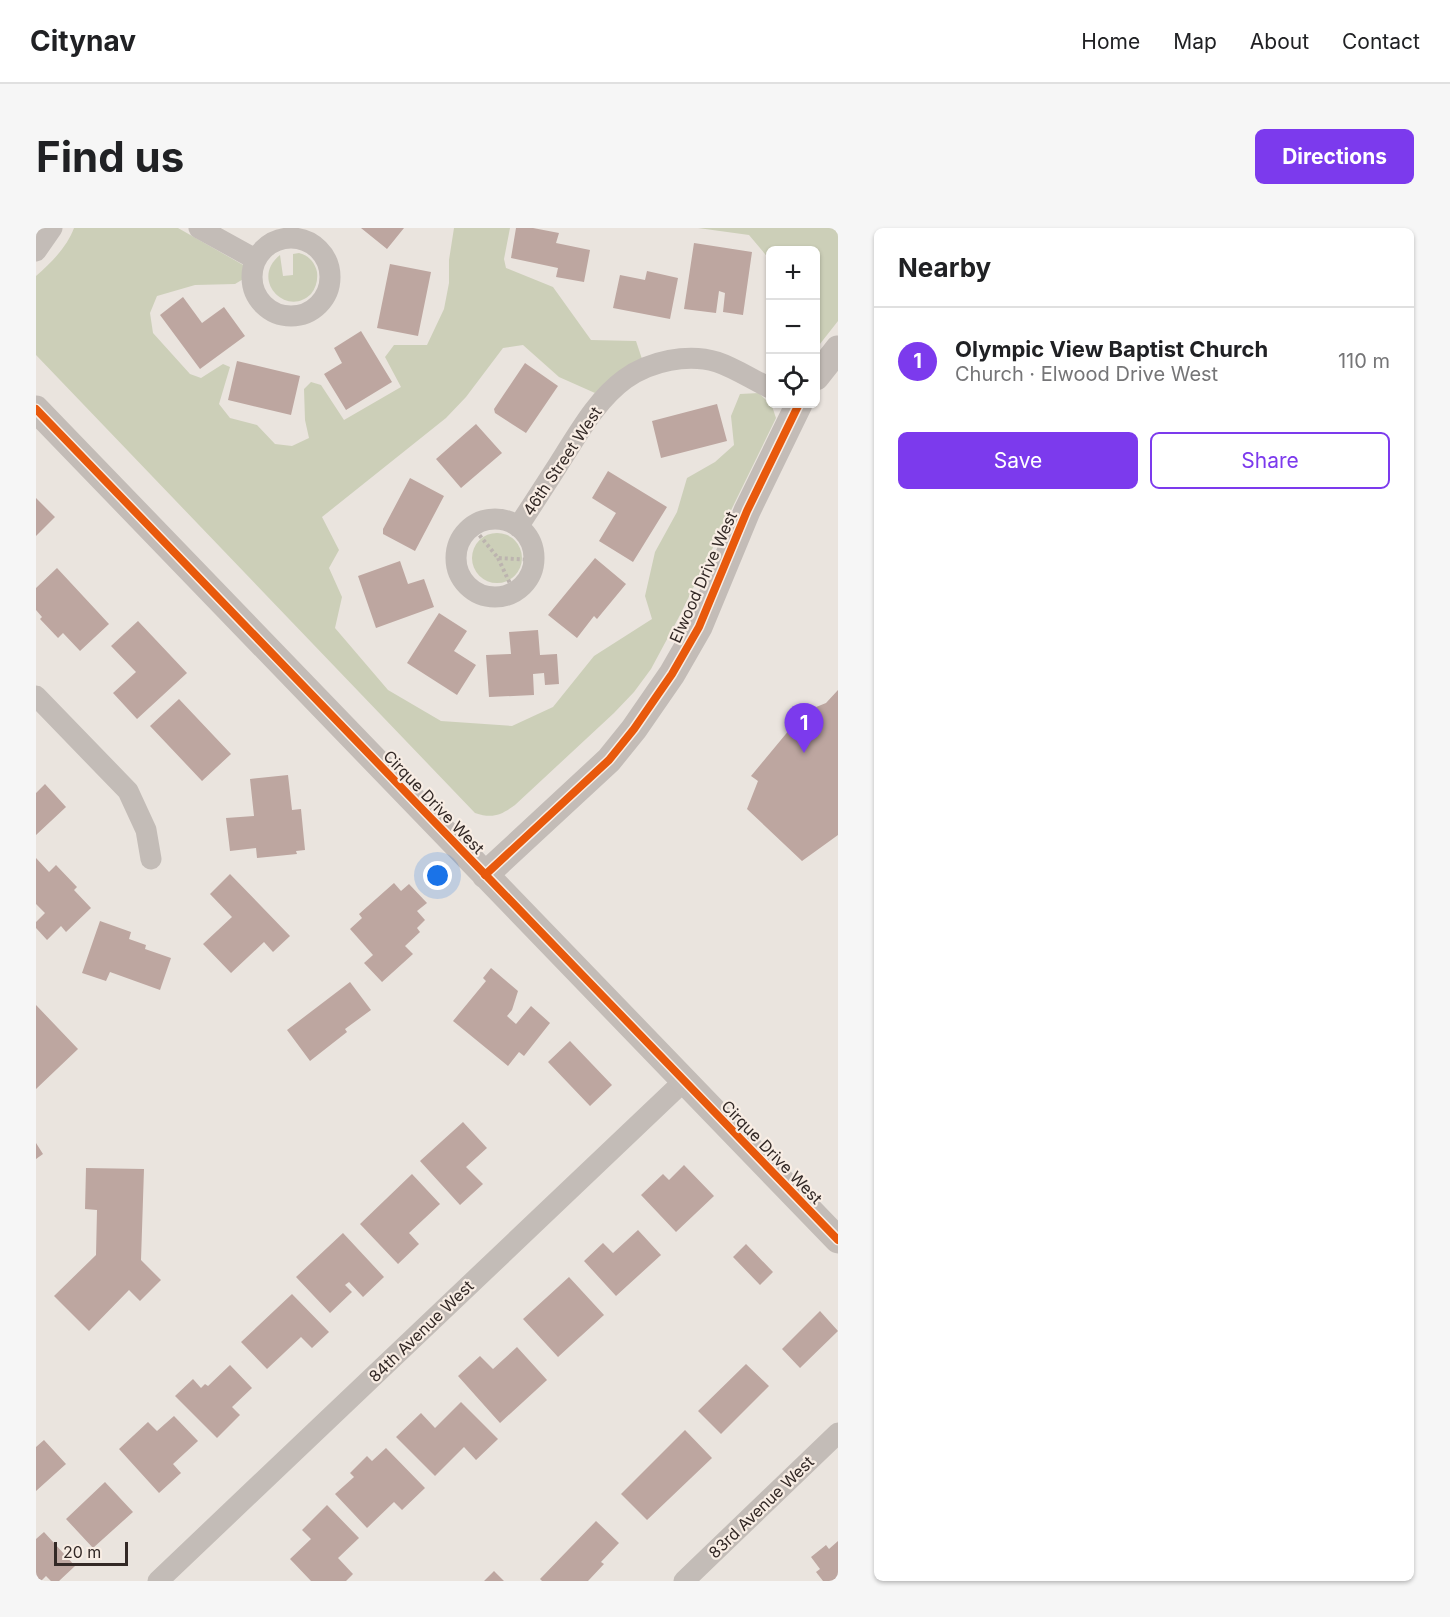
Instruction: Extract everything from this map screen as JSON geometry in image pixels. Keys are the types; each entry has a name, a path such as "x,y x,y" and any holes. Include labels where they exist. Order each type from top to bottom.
{"street":[{"path":"36,251 52,228"},
{"path":"199,228 255,259"},
{"path":"820,372 838,349"},
{"name":"46th Street West","path":"518,527 584,425 605,397 626,378 658,363 676,359 696,359 717,362 766,386"},
{"name":"Elwood Drive West","path":"485,874 609,760 634,729 672,674 699,627 747,511 797,408"},
{"name":"Cirque Drive West","path":"36,409 838,1240"},
{"name":"46th Street West","path":"472,526 488,519 501,519 518,527 530,540 534,560"},
{"path":"472,526 459,541 455,555 462,581 472,591 498,598 514,592 523,586 530,576 534,560"},
{"path":"36,696 128,791 146,830 151,859"},
{"name":"84th Avenue West","path":"158,1581 684,1081"},
{"name":"83rd Avenue West","path":"684,1581 835,1443"}],"path":[{"path":"472,526 498,558 514,592"},
{"path":"498,558 534,560"}],"green space":[{"path":"74,228 178,228 245,266 245,278 235,284 195,285 157,296 150,313 153,333 190,374 201,378 223,364 230,367 219,404 230,418 257,425 275,444 292,446 309,438 305,420 304,389 311,382 321,385 344,420 401,387 385,357 394,345 427,345 444,309 454,228 510,228 504,259 506,268 553,287 591,340 636,341 642,359 595,393 559,377 523,345 503,348 466,397 446,418 322,517 339,550 329,568 342,597 335,628 388,690 441,721 512,726 553,707 594,656 652,619 645,596 655,552 677,512 687,478 715,462 734,445 731,416 740,394 759,393 766,400 766,408 773,408 776,418 680,615 651,669 634,692 515,805 496,815 481,815 475,813 36,355 36,276 67,242"},
{"path":"698,228 838,228 838,321 820,344 820,246 766,246 766,255 749,235"},
{"path":"299,253 313,262 317,272 317,281 311,294 302,300 292,302 282,299 275,293 268,275 271,265 280,255 283,276 293,275 293,254"},
{"path":"497,533 506,535 517,544 522,558 520,567 511,578 497,583 488,581 477,572 472,558 474,549 483,538"}],"building":[{"path":"361,228 404,228 387,249"},
{"path":"516,228 533,228 559,233 556,243 590,250 584,282 556,277 558,268 511,258"},
{"path":"694,243 752,252 743,315 723,312 725,293 719,291 716,313 684,309"},
{"path":"390,264 431,272 418,336 377,328"},
{"path":"647,271 678,278 670,319 613,308 620,275 645,280"},
{"path":"183,297 202,323 224,307 245,336 200,369 160,315"},
{"path":"361,331 392,382 346,410 324,374 342,363 334,348"},
{"path":"237,361 300,376 291,415 228,400"},
{"path":"525,363 558,386 526,433 495,413 494,409"},
{"path":"717,404 727,441 661,458 652,421"},
{"path":"476,424 502,453 461,488 436,459"},
{"path":"608,471 667,507 633,562 599,541 616,513 592,498"},
{"path":"410,478 444,496 415,551 383,534 383,529"},
{"path":"36,498 55,517 36,536"},
{"path":"595,558 626,584 597,619 594,616 577,638 548,615"},
{"path":"400,561 408,584 424,579 434,607 376,628 358,576"},
{"path":"57,568 109,624 80,651 63,633 58,638 40,619 42,617 36,610 36,588"},
{"path":"439,613 467,631 454,651 476,665 457,695 407,663"},
{"path":"138,621 187,673 137,719 113,693 136,672 111,646"},
{"path":"538,630 540,655 557,654 559,684 545,685 544,673 533,674 534,695 489,697 486,655 511,654 509,632"},
{"path":"838,690 838,835 802,861 747,809 758,781 751,776 790,729 799,714 826,703"},
{"path":"179,699 231,754 202,781 150,726"},
{"path":"288,775 292,810 301,809 305,850 296,851 297,854 257,858 256,848 230,851 226,818 254,816 250,779"},
{"path":"45,784 66,807 36,835 36,793"},
{"path":"36,858 49,872 56,865 77,887 74,890 91,908 66,932 61,926 47,940 36,928 36,922 45,913 36,904"},
{"path":"230,874 290,936 273,952 264,942 231,973 203,944 232,917 210,894"},
{"path":"394,883 401,891 409,884 427,903 417,911 425,920 417,928 420,932 405,946 413,954 382,982 364,963 373,955 350,929 362,918 359,914"},
{"path":"100,921 131,932 129,939 146,945 145,949 171,958 160,990 110,972 106,981 82,973"},
{"path":"491,968 518,991 512,1010 507,1016 516,1024 531,1006 550,1023 524,1056 519,1052 508,1066 453,1021 486,981 483,978"},
{"path":"350,982 371,1010 345,1029 347,1032 310,1061 287,1030"},
{"path":"36,1005 78,1049 36,1089"},
{"path":"570,1041 612,1085 590,1106 548,1062"},
{"path":"463,1122 487,1148 466,1167 483,1184 460,1205 420,1161"},
{"path":"36,1143 43,1154 36,1159"},
{"path":"684,1165 714,1196 676,1232 641,1195 663,1174 669,1180"},
{"path":"86,1168 144,1169 141,1260 161,1280 140,1301 129,1290 89,1331 54,1296 96,1255 97,1210 85,1209"},
{"path":"412,1174 440,1204 409,1233 419,1244 398,1264 360,1224"},
{"path":"638,1230 661,1255 616,1296 584,1261 603,1243 613,1253"},
{"path":"343,1233 384,1277 363,1297 349,1282 345,1285 352,1292 330,1313 296,1277"},
{"path":"746,1244 773,1272 760,1285 733,1257"},
{"path":"569,1277 604,1315 558,1357 523,1319"},
{"path":"292,1294 329,1332 312,1348 301,1337 267,1369 241,1342"},
{"path":"820,1311 838,1331 800,1368 782,1349"},
{"path":"517,1347 547,1380 500,1423 458,1376 480,1356 493,1369"},
{"path":"746,1364 769,1386 721,1434 698,1411"},
{"path":"230,1365 252,1388 232,1407 240,1415 217,1438 175,1396 193,1379 201,1388 205,1384 208,1386"},
{"path":"461,1402 498,1439 476,1460 464,1447 435,1476 396,1437 421,1413 435,1428"},
{"path":"174,1416 198,1441 173,1464 181,1473 159,1493 119,1449 148,1422 157,1431"},
{"path":"685,1430 712,1458 647,1520 621,1494"},
{"path":"44,1440 66,1464 36,1491 36,1447"},
{"path":"386,1448 425,1488 402,1510 394,1502 367,1528 335,1494 354,1477 350,1473 367,1456 372,1461"},
{"path":"105,1482 133,1512 93,1548 66,1519"},
{"path":"327,1505 359,1538 338,1558 353,1574 346,1581 311,1581 290,1559 311,1539 302,1530"},
{"path":"596,1521 619,1543 601,1562 604,1564 588,1581 542,1581 540,1579"},
{"path":"44,1532 75,1566 59,1581 51,1581 46,1576 41,1581 36,1581 36,1539"},
{"path":"838,1541 838,1581 823,1581 816,1572 820,1569 811,1557 826,1545 829,1549"},
{"path":"494,1571 504,1581 484,1581"}],"cycle path":[{"path":"485,875 609,760 634,729 672,674 699,627 747,511 797,408"},
{"path":"36,409 838,1240"}],"place":[{"name":"Olympic View Baptist Church","path":"804,753"}]}
